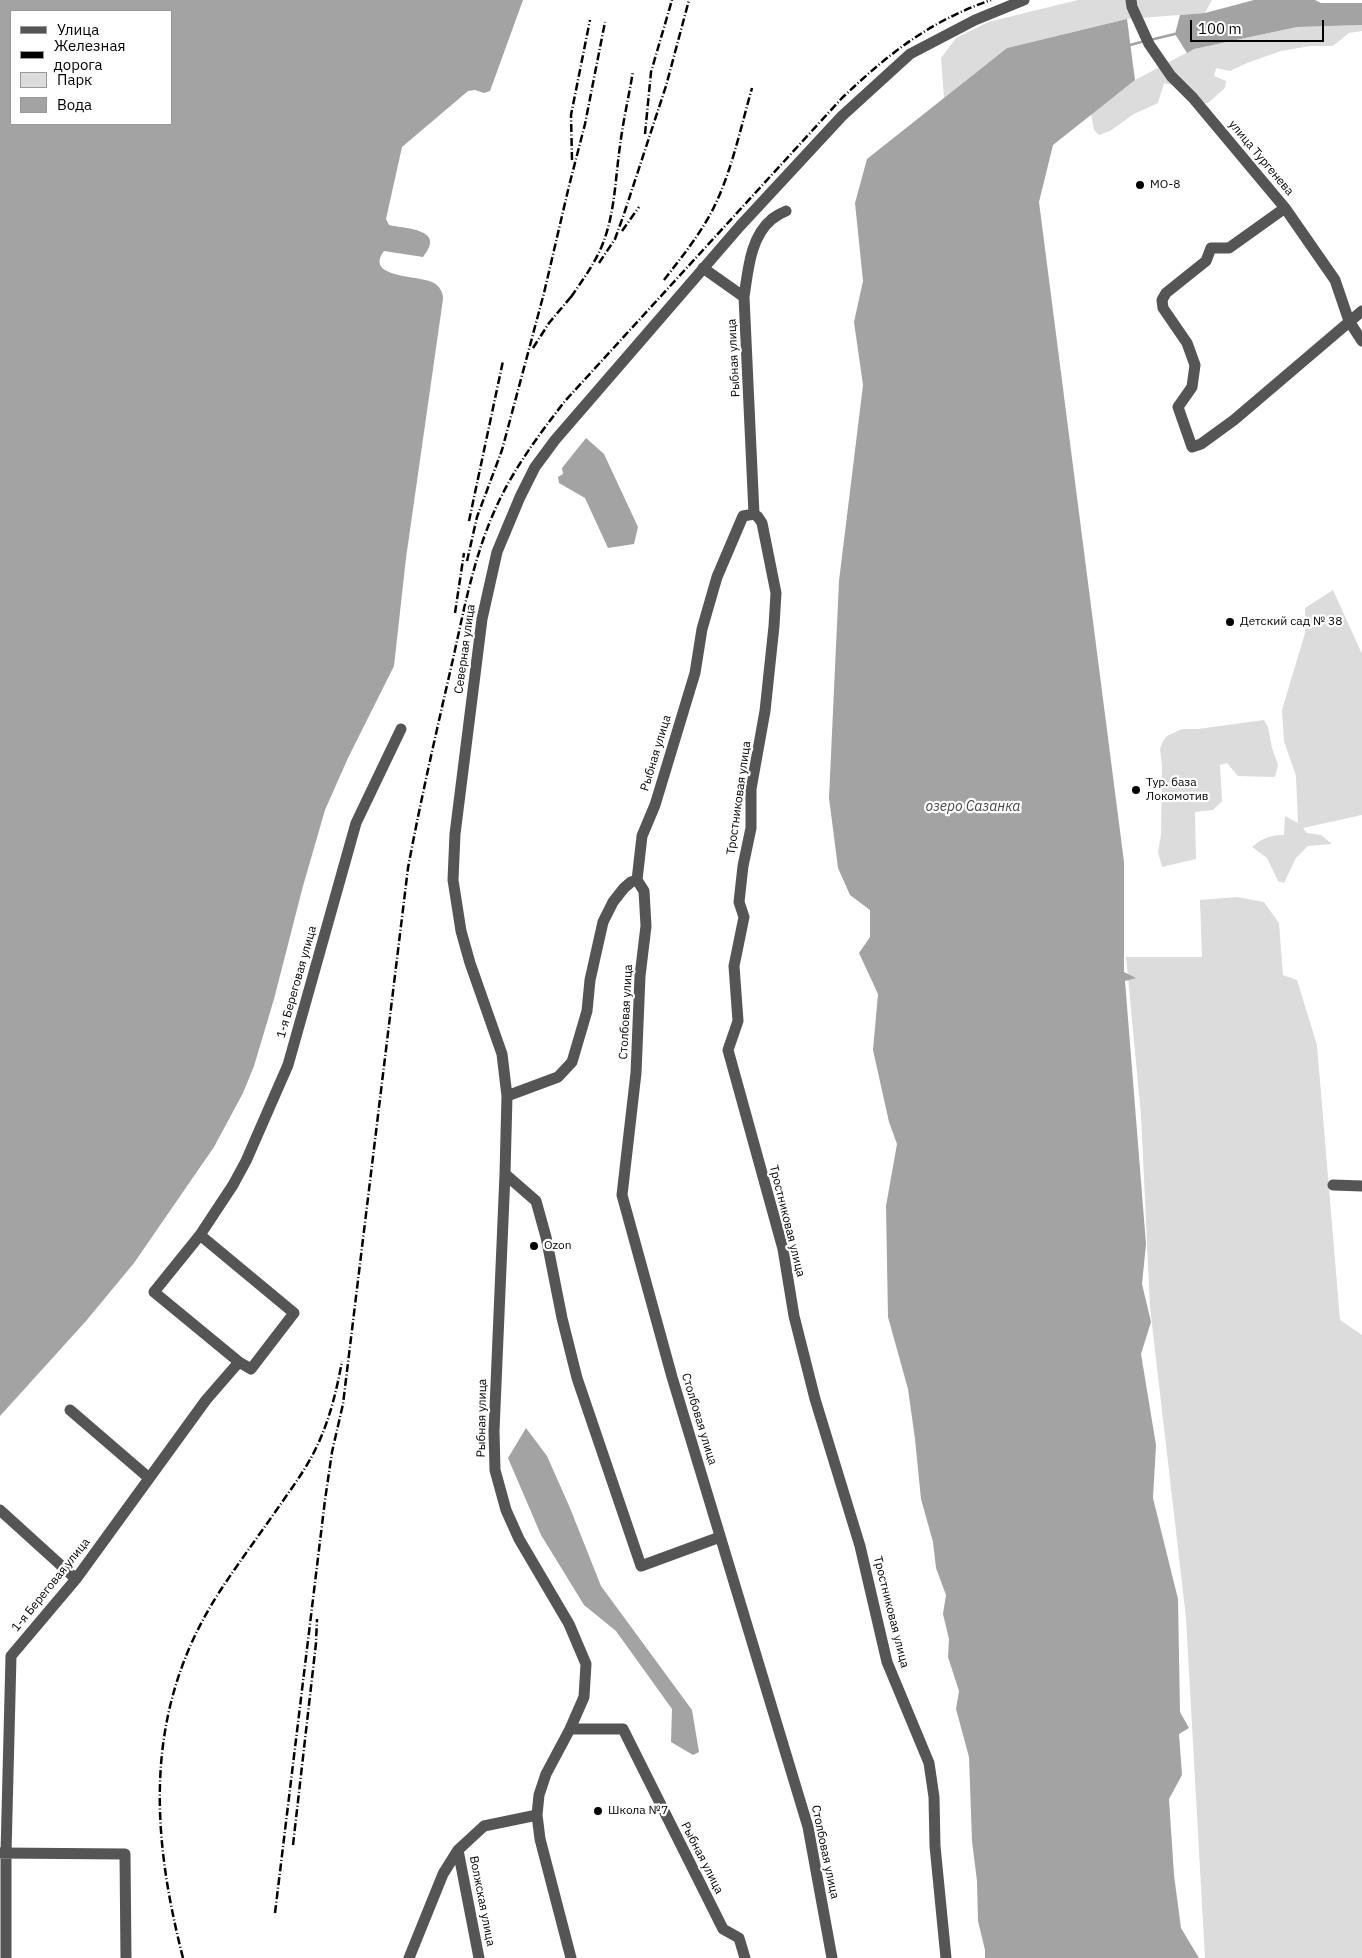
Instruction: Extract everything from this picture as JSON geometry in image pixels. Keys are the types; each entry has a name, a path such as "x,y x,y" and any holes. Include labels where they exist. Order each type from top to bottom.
{"street":[{"path":"744,297 703,268 842,116 910,54 975,20 1024,0"},
{"name":"улица Тургенева","path":"1132,4 1149,44 1171,76 1193,98 1285,208 1335,280 1349,321 1362,340"},
{"path":"1285,208 1229,248 1211,248 1206,261 1166,293 1162,300 1163,308 1186,343 1195,365 1192,387 1178,407 1192,447 1201,444 1234,420 1362,311"},
{"name":"Рыбная улица","path":"637,880 642,836 655,805 695,673 702,629 717,577 743,516 754,514 744,297 751,256 762,230 772,219 786,211"},
{"name":"Северная улица","path":"507,1096 502,1054 461,932 453,880 455,834 482,620 497,552 535,467 555,440 703,268"},
{"name":"Тростниковая улица","path":"754,514 762,523 776,601 765,711 751,789 751,828 743,866 739,902 744,917 734,966 738,1021 728,1050 783,1248 794,1316 815,1399 860,1546 887,1662 929,1763 934,1797 935,1846 946,1958"},
{"name":"1-я Береговая улица","path":"6,1958 3,1853 6,1656 76,1579 206,1400 239,1362 154,1292 200,1234 246,1161 288,1065 356,823 401,729"},
{"path":"507,1096 558,1077 572,1062 588,1011 590,980 603,922 613,902 624,888 637,880"},
{"name":"Столбовая улица","path":"637,880 644,891 646,926 640,976 636,1073 622,1195 672,1377 808,1827 832,1958"},
{"name":"Рыбная улица","path":"507,1096 494,1431 496,1470 506,1510 519,1539 569,1624 586,1664 584,1697 570,1729 546,1774 539,1794 540,1840 571,1958"},
{"path":"505,1174 536,1202 546,1237 562,1318 577,1378 641,1566 720,1537"},
{"path":"1333,1185 1362,1186"},
{"path":"200,1234 294,1313 250,1369 239,1362"},
{"path":"70,1410 149,1478"},
{"path":"0,1510 76,1579"},
{"name":"Рыбная улица","path":"570,1729 623,1730 723,1929 739,1938 746,1958"},
{"name":"Волжская улица","path":"409,1958 443,1874 458,1850 484,1826 538,1814"},
{"name":"Волжская улица","path":"458,1850 479,1958"},
{"path":"3,1853 125,1854 126,1958"}],"green space":[{"path":"1078,0 1212,0 1205,13 1127,19 1007,48 944,98 941,58 956,38 988,22"},
{"path":"1362,25 1362,31 1349,33 1333,46 1310,46 1281,51 1230,71 1216,68 1214,76 1226,81 1225,88 1208,103 1202,103 1188,89 1164,83 1158,103 1134,114 1110,131 1099,135 1094,130 1091,114 1135,80 1194,49 1297,27"},
{"path":"1333,590 1362,654 1362,815 1303,828 1307,833 1321,835 1332,844 1308,846 1296,858 1284,883 1278,881 1267,858 1252,847 1259,841 1267,838 1284,835 1285,816 1298,823 1296,776 1284,741 1282,710 1305,633 1305,608"},
{"path":"1264,720 1268,727 1278,765 1275,777 1238,776 1227,763 1220,765 1222,801 1213,810 1195,812 1196,859 1162,867 1158,852 1161,834 1162,766 1160,749 1163,741 1167,736 1182,729 1198,729"},
{"path":"1237,897 1264,902 1279,923 1283,975 1297,980 1317,1045 1340,1320 1362,1335 1362,1958 1205,1958 1186,1618 1150,1307 1141,1115 1126,957 1202,957 1200,900"}],"water":[{"path":"0,0 523,0 490,91 484,93 475,90 468,91 402,147 386,219 389,225 413,229 427,235 430,240 429,247 423,257 384,251 380,260 381,267 387,271 434,283 441,290 443,299 406,558 394,666 348,758 325,810 274,999 254,1066 243,1093 214,1147 134,1263 86,1321 0,1416"},
{"path":"1254,0 1315,0 1321,3 1362,3 1362,25 1297,27 1194,49 1187,53 1175,34 1180,15 1205,13"},
{"name":"озеро Сазанка","path":"1127,19 1135,80 1053,145 1039,202 1124,862 1124,972 1136,978 1125,981 1146,1244 1142,1284 1151,1322 1141,1354 1156,1445 1153,1498 1178,1599 1180,1712 1189,1728 1179,1734 1182,1775 1169,1799 1174,1875 1181,1928 1199,1958 985,1958 978,1921 977,1881 972,1841 969,1757 956,1709 959,1691 948,1657 949,1639 943,1614 946,1595 936,1568 933,1542 921,1499 908,1389 888,1317 886,1206 897,1144 889,1122 873,1050 878,994 859,953 870,937 870,910 850,895 838,868 829,798 839,581 863,385 854,322 863,281 855,203 867,159 1007,48"},
{"path":"586,438 604,454 638,527 634,544 608,548 585,498 559,483 558,477 563,474 562,468"},
{"path":"526,1428 547,1456 601,1586 692,1710 699,1752 693,1755 671,1742 672,1709 616,1631 584,1605 541,1535 508,1458"}],"waterway":[{"path":"1150,40 1175,34"},
{"path":"1130,45 1145,41"}],"railway":[{"path":"645,134 651,72 672,0"},
{"path":"599,263 615,239 624,214 666,86 689,0"},
{"path":"275,1913 325,1500 332,1452 343,1404 408,868 462,618 477,558 491,518 514,473 538,436 565,401 842,98 876,67 911,40 948,18 991,0"},
{"path":"572,160 571,115 590,20"},
{"path":"467,561 477,517 502,450 544,293 585,124 605,22"},
{"path":"571,297 598,255 606,236 614,198 621,137 633,71"},
{"path":"664,280 701,230 718,198 734,152 752,88"},
{"path":"622,231 639,207"},
{"path":"533,348 549,323 575,292"},
{"path":"469,521 503,361"},
{"path":"455,613 464,553"},
{"path":"183,1958 164,1863 160,1816 161,1770 166,1725 178,1680 195,1635 220,1591 296,1483 314,1452 330,1414 342,1361"},
{"path":"293,1845 316,1643 317,1619"}],"place":[{"name":"MO-8","path":"1140,185"},
{"name":"Детский сад № 38","path":"1230,622"},
{"name":"Тур. база Локомотив","path":"1136,790"},
{"name":"Ozon","path":"534,1246"},
{"name":"Школа №7","path":"598,1811"}]}
